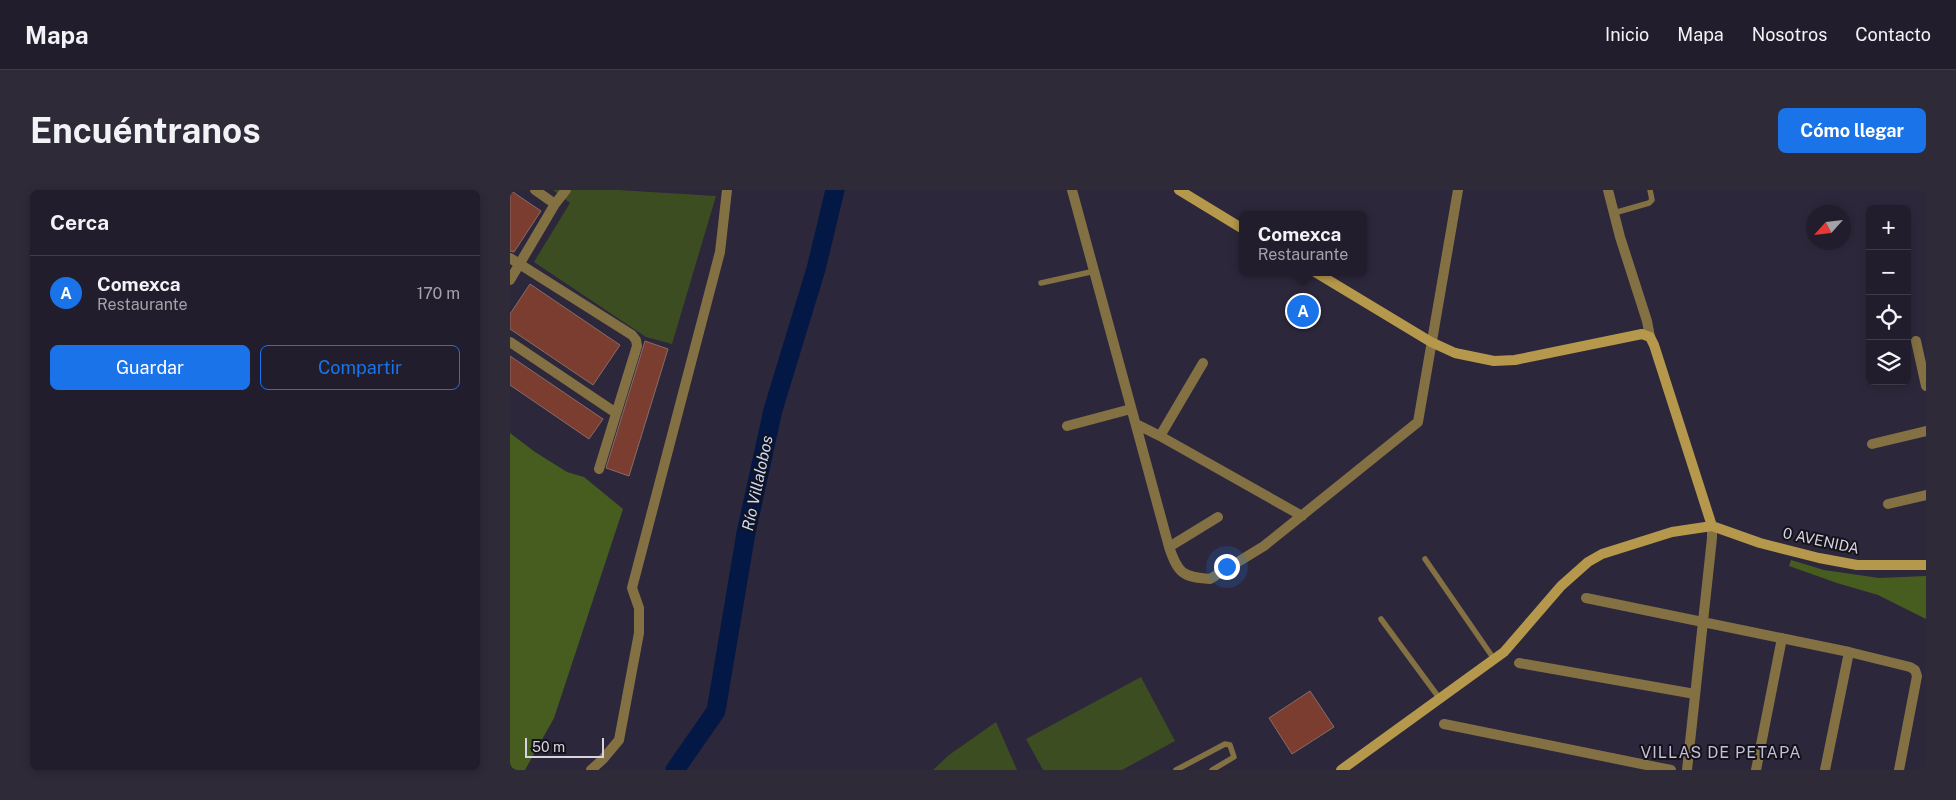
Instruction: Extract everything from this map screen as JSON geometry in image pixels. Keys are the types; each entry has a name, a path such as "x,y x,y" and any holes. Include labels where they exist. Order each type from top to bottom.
{"main road":[{"path":"1178,190 1239,227"},
{"path":"1321,276 1431,342 1455,353 1474,358 1501,361 1515,360 1642,334 1650,337 1654,344 1712,526 1672,532 1602,554 1588,562 1561,586 1504,652 1341,770"},
{"name":"0 AVENIDA","path":"1712,526 1760,543 1819,558 1857,565 1926,565"}],"street":[{"path":"535,190 556,204"},
{"path":"510,280 566,190"},
{"path":"591,770 619,740 639,633 639,608 632,588 720,252 727,190"},
{"path":"1072,190 1175,564 1185,575 1210,579 1264,546 1418,422 1458,190"},
{"path":"1608,190 1620,237 1647,321 1650,337"},
{"path":"510,258 632,335 636,340 637,346 599,469"},
{"path":"1916,341 1926,386"},
{"path":"510,342 616,413"},
{"path":"1160,436 1203,364"},
{"path":"1067,426 1131,409"},
{"path":"1136,424 1302,516"},
{"path":"1872,444 1926,431"},
{"path":"1888,504 1926,495"},
{"path":"1169,547 1218,517"},
{"path":"1687,770 1712,526"},
{"path":"1586,598 1849,652 1910,667 1916,673 1899,770"},
{"path":"1756,770 1782,638"},
{"path":"1825,770 1849,652"},
{"path":"1519,663 1695,694"},
{"path":"1444,724 1671,770"}],"lane":[{"path":"1614,213 1650,204 1652,200 1650,190"},
{"path":"1041,283 1095,271"},
{"path":"1425,559 1494,659"},
{"path":"1381,619 1440,699"},
{"path":"1176,770 1225,744 1230,746 1234,757 1212,770"}],"green space":[{"path":"553,190 618,190 716,196 672,344 646,337 534,262 570,203"},
{"path":"510,433 535,452 567,472 584,477 623,509 554,718 525,770 510,770"},
{"path":"1791,560 1824,570 1879,578 1926,576 1926,619 1878,595 1789,566"},
{"path":"1141,677 1175,741 1122,770 1043,770 1026,739"},
{"path":"996,722 1017,770 933,770 949,755"}],"building":[{"path":"510,190 541,211 514,252 510,251"},
{"path":"530,284 620,345 593,385 510,329 510,314"},
{"path":"645,341 668,349 629,476 606,468"},
{"path":"510,356 603,419 589,439 510,385"},
{"path":"1310,691 1334,727 1292,754 1269,718"}],"waterway":[{"name":"Río Villalobos","path":"675,770 716,711 746,533 773,410 816,269 835,190"}],"place":[{"name":"Comexca","path":"1303,311"}],"district":[{"name":"VILLAS DE PETAPA","path":"1721,752"}]}
